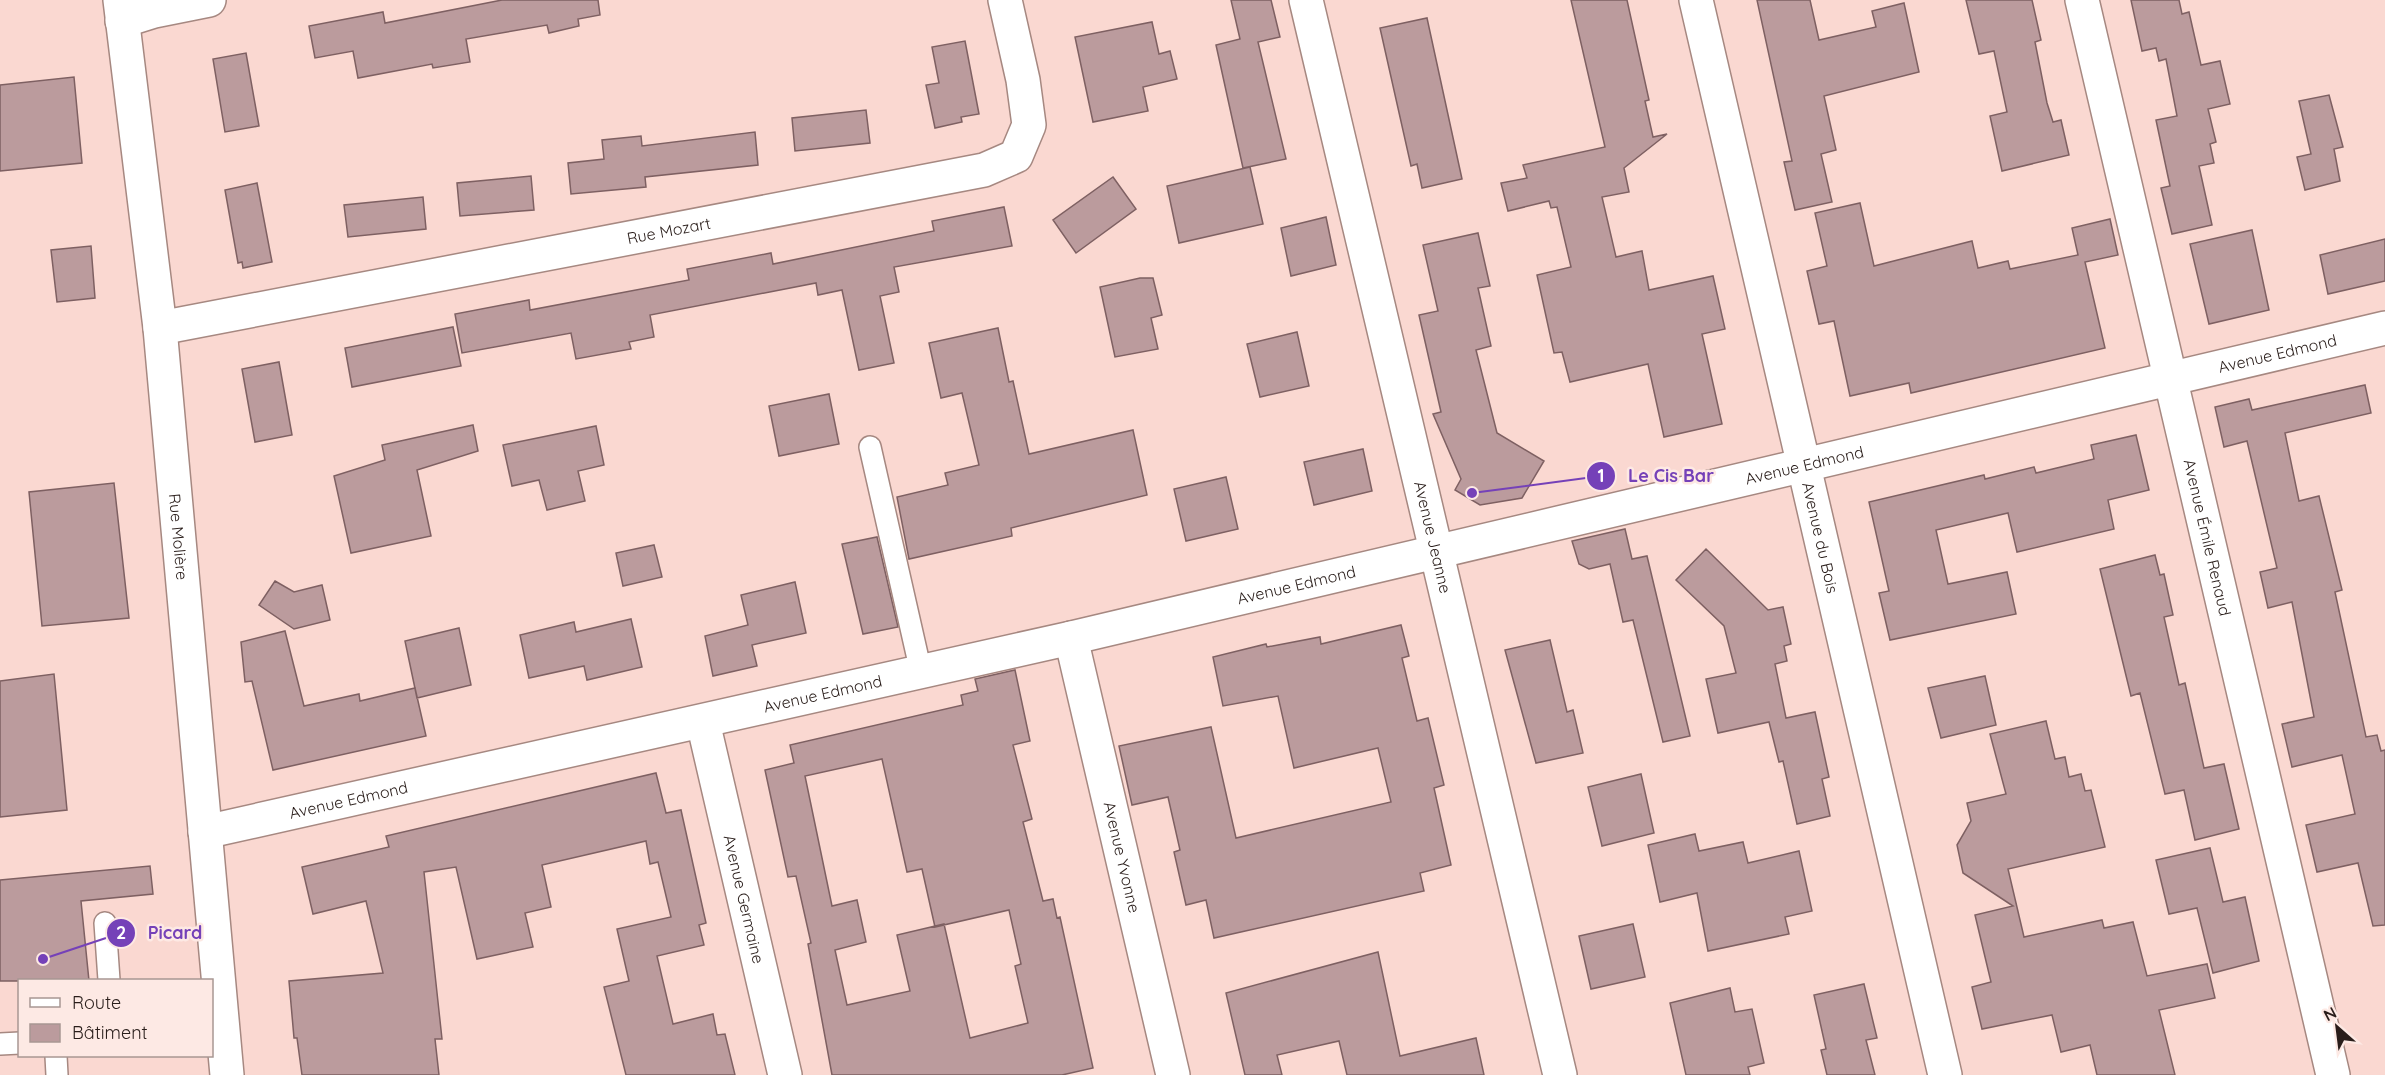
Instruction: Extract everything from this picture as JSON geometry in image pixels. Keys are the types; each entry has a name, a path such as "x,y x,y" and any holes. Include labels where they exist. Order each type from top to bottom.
{"street":[{"path":"121,11 154,11 209,0"},
{"name":"Rue Mozart","path":"160,328 984,170 1016,156 1029,125 1023,80 1005,0"},
{"name":"Avenue Jeanne","path":"1306,0 1560,1075"},
{"name":"Avenue du Bois","path":"1696,0 1945,1075"},
{"name":"Avenue Émile Renaud","path":"2082,0 2333,1075"},
{"name":"Rue Molière","path":"121,11 160,328 227,1075"},
{"name":"Avenue Edmond","path":"205,832 1071,638 2385,328"},
{"name":"Avenue Yvonne","path":"1071,638 1173,1075"},
{"name":"Avenue Germaine","path":"703,722 785,1075"}],"lane":[{"path":"870,447 921,672"},
{"path":"105,923 109,979"},
{"path":"0,1044 18,1043"},
{"path":"56,1057 57,1075"}],"building":[{"path":"502,0 598,0 600,15 578,19 579,26 549,33 547,25 466,39 470,62 433,68 432,64 358,78 353,51 315,58 309,26 383,12 385,23"},
{"path":"1231,0 1271,0 1280,37 1258,42 1286,159 1243,168 1216,45 1240,39"},
{"path":"1571,0 1627,0 1649,100 1645,101 1653,137 1667,134 1624,168 1629,192 1602,197 1616,257 1642,251 1649,290 1713,276 1725,329 1702,334 1722,424 1664,437 1648,364 1570,382 1562,352 1554,353 1537,275 1571,267 1557,207 1551,208 1549,201 1508,211 1501,183 1527,178 1523,165 1605,147"},
{"path":"1757,0 1810,0 1819,40 1876,27 1872,11 1904,3 1919,72 1824,96 1836,150 1821,154 1832,202 1795,210 1784,162 1792,161"},
{"path":"1966,0 2032,0 2041,40 2035,42 2047,103 2053,122 2061,120 2069,155 2002,171 1990,116 2007,112 1994,51 1979,54"},
{"path":"2131,0 2179,0 2182,14 2189,12 2201,65 2220,61 2230,104 2208,109 2216,142 2210,144 2214,163 2199,166 2212,225 2172,234 2161,188 2170,186 2156,120 2177,116 2166,59 2159,61 2156,48 2142,51"},
{"path":"1427,18 1462,179 1422,188 1417,164 1411,166 1380,28"},
{"path":"1152,22 1159,54 1170,51 1177,79 1143,87 1148,111 1093,122 1075,37"},
{"path":"965,41 979,114 961,117 962,122 935,128 926,85 939,83 932,47"},
{"path":"246,53 259,126 225,132 213,59"},
{"path":"74,77 82,163 0,171 0,85"},
{"path":"2329,95 2343,147 2334,149 2340,181 2305,190 2297,157 2311,154 2299,101"},
{"path":"866,110 870,143 795,151 792,118"},
{"path":"755,132 758,165 645,177 646,187 571,194 568,163 604,159 602,140 641,136 642,146"},
{"path":"1250,167 1263,224 1179,243 1167,186"},
{"path":"531,176 534,210 460,216 457,183"},
{"path":"1113,177 1136,209 1076,253 1053,220"},
{"path":"257,183 272,262 243,268 242,262 238,263 225,190"},
{"path":"423,197 426,229 348,237 344,205"},
{"path":"1860,203 1874,266 1972,241 1978,268 2008,261 2010,269 2078,255 2072,228 2110,219 2118,255 2085,262 2105,348 1911,393 1909,383 1850,396 1834,321 1819,324 1807,271 1827,266 1815,213"},
{"path":"1004,207 1012,246 894,267 899,292 880,296 894,363 859,370 842,290 818,295 816,283 650,315 654,337 629,342 631,349 576,359 571,333 462,353 455,314 529,300 530,310 689,280 687,269 771,253 773,264 934,231 932,221"},
{"path":"1326,217 1336,265 1291,276 1281,228"},
{"path":"2252,230 2269,310 2209,324 2190,244"},
{"path":"1478,233 1490,286 1478,288 1491,346 1476,350 1497,433 1544,461 1522,498 1480,505 1455,490 1461,479 1433,414 1441,412 1419,315 1438,311 1423,245"},
{"path":"2385,239 2385,281 2328,294 2320,255"},
{"path":"91,246 95,298 57,302 51,250"},
{"path":"1140,278 1153,278 1162,315 1151,318 1158,349 1115,357 1100,287"},
{"path":"453,327 461,366 352,387 345,348"},
{"path":"998,328 1009,382 1013,381 1029,454 1133,430 1147,495 1011,528 1012,536 909,559 897,497 948,485 945,473 979,465 962,393 941,398 929,343"},
{"path":"1297,332 1309,386 1260,397 1247,344"},
{"path":"279,362 292,435 255,442 242,369"},
{"path":"2365,385 2371,413 2285,433 2299,501 2319,496 2342,590 2335,592 2366,737 2377,735 2381,751 2385,750 2385,925 2373,926 2358,863 2317,872 2306,825 2355,814 2342,755 2292,767 2282,724 2314,717 2292,602 2268,608 2260,572 2277,568 2247,441 2224,447 2215,407 2249,399 2252,410"},
{"path":"829,394 839,444 779,456 769,406"},
{"path":"473,425 478,451 417,470 431,536 351,553 334,476 385,460 382,445"},
{"path":"596,426 604,465 578,471 585,501 547,510 539,480 512,486 503,445"},
{"path":"2136,435 2149,490 2108,500 2114,529 2017,552 2008,513 1936,530 1948,584 2007,572 2016,614 1890,640 1879,593 1889,591 1869,502 1984,475 1985,479 2034,467 2036,473 2094,459 2091,445"},
{"path":"1363,449 1372,491 1314,505 1304,462"},
{"path":"1226,477 1238,529 1186,541 1174,489"},
{"path":"114,483 129,618 42,626 29,492"},
{"path":"1625,529 1632,559 1647,556 1690,736 1663,742 1633,620 1623,622 1610,564 1589,569 1579,564 1572,541"},
{"path":"877,537 898,627 863,634 842,544"},
{"path":"654,545 662,577 623,586 616,553"},
{"path":"1706,549 1768,610 1783,607 1791,644 1784,646 1787,661 1775,664 1786,718 1815,712 1829,777 1822,779 1830,816 1797,824 1783,761 1779,762 1769,722 1718,733 1706,679 1736,673 1724,626 1676,580"},
{"path":"2155,555 2160,575 2164,574 2173,615 2164,617 2179,685 2185,683 2204,768 2224,764 2239,829 2195,840 2184,790 2165,794 2140,693 2131,696 2100,569"},
{"path":"275,581 294,592 322,585 330,620 294,629 259,605"},
{"path":"795,582 806,633 752,645 757,666 713,676 705,636 748,625 741,595"},
{"path":"631,619 642,667 587,680 584,666 529,678 520,635 574,622 576,632"},
{"path":"1401,625 1409,656 1402,658 1417,721 1428,718 1444,785 1434,788 1451,865 1420,873 1424,891 1214,938 1206,900 1186,905 1174,852 1180,850 1168,797 1132,805 1119,746 1211,727 1236,838 1391,802 1378,748 1294,768 1278,696 1223,706 1213,657 1266,644 1267,647 1320,637 1321,644"},
{"path":"459,628 471,685 417,698 405,641"},
{"path":"285,631 304,706 359,694 360,701 415,688 426,736 273,770 252,681 245,682 241,642"},
{"path":"1550,640 1567,712 1573,710 1583,753 1536,763 1505,650"},
{"path":"1015,670 1030,741 1013,745 1032,819 1023,822 1043,901 1053,899 1057,918 1060,917 1093,1068 1062,1075 832,1075 808,944 811,943 796,876 788,877 765,770 794,763 790,745 963,705 961,695 978,691 975,679","holes":["882,759 907,872 922,869 935,926 897,935 910,991 847,1005 835,950 866,942 857,900 832,906 805,776","1009,910 1021,964 1015,966 1028,1023 970,1038 944,925"]},
{"path":"54,674 67,810 0,817 0,681"},
{"path":"1985,676 1996,725 1941,738 1928,688"},
{"path":"2046,721 2055,759 2065,757 2069,777 2081,774 2085,791 2091,790 2105,847 2008,869 2024,937 2102,920 2104,928 2133,922 2147,976 2207,964 2215,998 2159,1010 2175,1075 2097,1075 2090,1045 2061,1052 2052,1015 1982,1029 1972,987 1991,982 1975,915 2013,906 1963,873 1957,845 1971,821 1967,803 2006,794 1990,734"},
{"path":"656,773 666,813 681,810 706,923 699,925 704,945 657,956 673,1024 713,1014 717,1035 725,1034 735,1075 626,1075 604,987 629,981 617,929 671,917 658,862 650,864 646,841 542,865 551,907 525,913 533,947 477,959 456,867 424,872 442,1039 435,1039 439,1075 302,1075 297,1038 294,1038 289,981 383,973 366,901 313,914 302,867 389,847 386,836"},
{"path":"1641,774 1654,833 1602,846 1588,787"},
{"path":"1695,834 1699,851 1743,842 1748,863 1799,851 1812,911 1785,917 1789,934 1708,951 1697,893 1660,902 1648,845"},
{"path":"2210,848 2223,902 2245,897 2259,961 2213,973 2197,908 2169,914 2156,860"},
{"path":"150,866 153,894 81,901 89,979 0,981 0,880"},
{"path":"1633,924 1645,977 1591,989 1579,936"},
{"path":"1378,952 1400,1056 1476,1038 1484,1075 1347,1075 1339,1041 1277,1055 1282,1075 1245,1075 1226,993"},
{"path":"1864,984 1877,1038 1866,1040 1875,1075 1827,1075 1821,1050 1826,1049 1814,995"},
{"path":"1730,988 1735,1012 1752,1009 1764,1063 1748,1067 1750,1075 1686,1075 1670,1003"}],"place":[{"name":"Le Cis Bar","path":"1472,493"},
{"name":"Picard","path":"43,959"}]}
